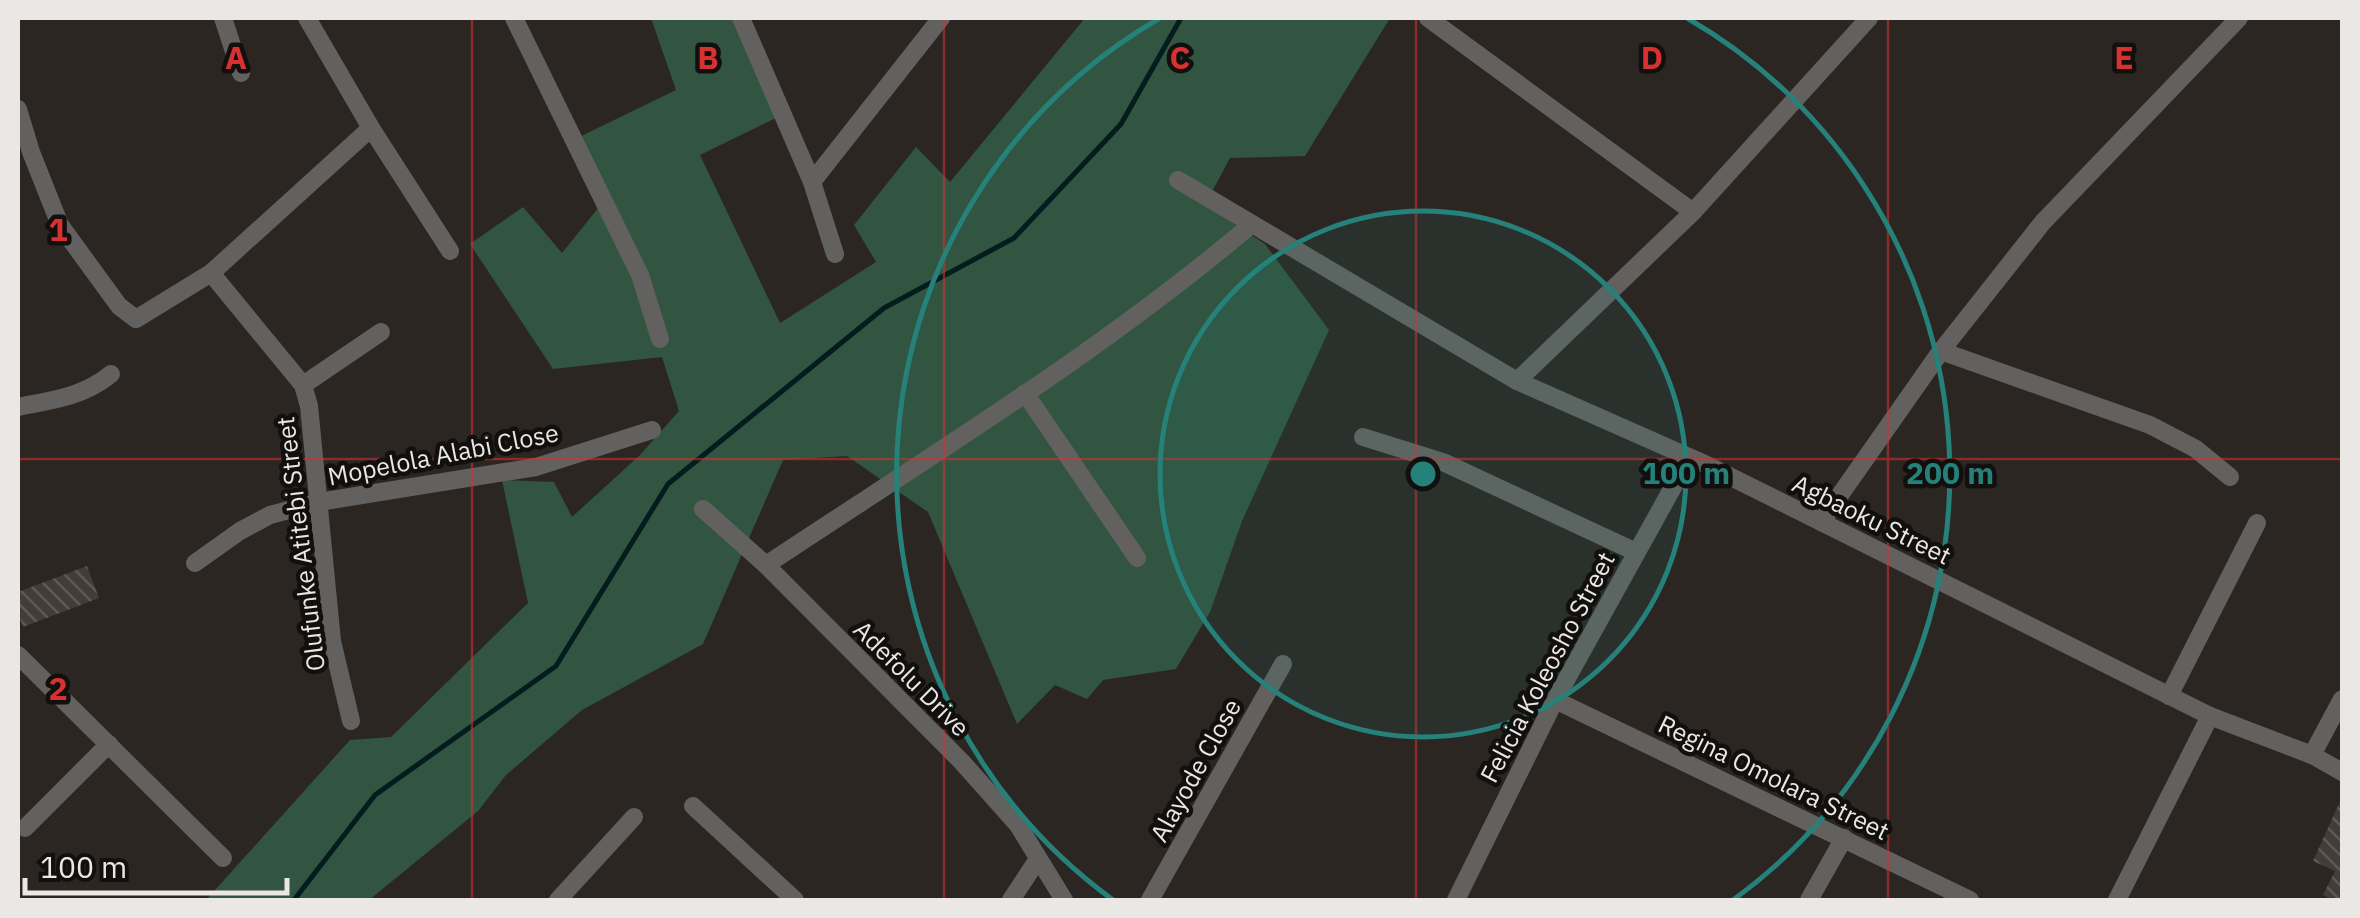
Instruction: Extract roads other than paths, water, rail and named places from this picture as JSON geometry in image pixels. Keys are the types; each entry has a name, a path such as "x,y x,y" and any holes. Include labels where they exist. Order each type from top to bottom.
{"street":[{"path":"224,18 241,73"},
{"path":"307,18 371,128 450,250"},
{"path":"514,18 640,275 660,338"},
{"path":"741,18 812,182 835,254"},
{"path":"812,182 941,18"},
{"path":"1428,18 1693,212"},
{"path":"1517,381 1693,212 1869,18"},
{"path":"1821,522 1941,351 2043,222 2238,18"},
{"path":"18,108 60,225 119,306 136,319 211,273 371,128"},
{"name":"Agbaoku Street","path":"1178,180 1517,381 1706,466 2210,716 2312,756 2342,772"},
{"path":"766,564 1025,393 1211,259 1252,224"},
{"name":"Olufunke Atitebi Street","path":"211,273 303,385 309,406 332,641 352,721"},
{"path":"303,385 381,332"},
{"path":"1941,351 2150,425 2196,449 2230,476"},
{"path":"18,407 74,396 111,374"},
{"path":"1025,393 1136,558"},
{"name":"Mopelola Alabi Close","path":"194,562 270,516 318,502 536,466 652,430"},
{"path":"1363,437 1443,462 1636,552"},
{"name":"Felicia Koleosho Street","path":"1456,900 1555,700 1688,460"},
{"name":"Adefolu Drive","path":"703,509 766,564 961,762 1018,825 1064,900"},
{"path":"2169,696 2258,523"},
{"path":"18,655 223,858"},
{"name":"Alayode Close","path":"1150,900 1283,664"},
{"path":"2312,756 2342,699"},
{"name":"Regina Omolara Street","path":"1555,700 1970,900"},
{"path":"2117,900 2210,716"},
{"path":"25,828 109,744"},
{"path":"693,806 795,900"},
{"path":"558,900 634,816"},
{"path":"1809,900 1844,838"},
{"path":"1011,900 1038,860"}],"waterway":[{"path":"294,900 375,795 556,666 668,484 884,308 1014,238 1121,124 1181,18"}]}
